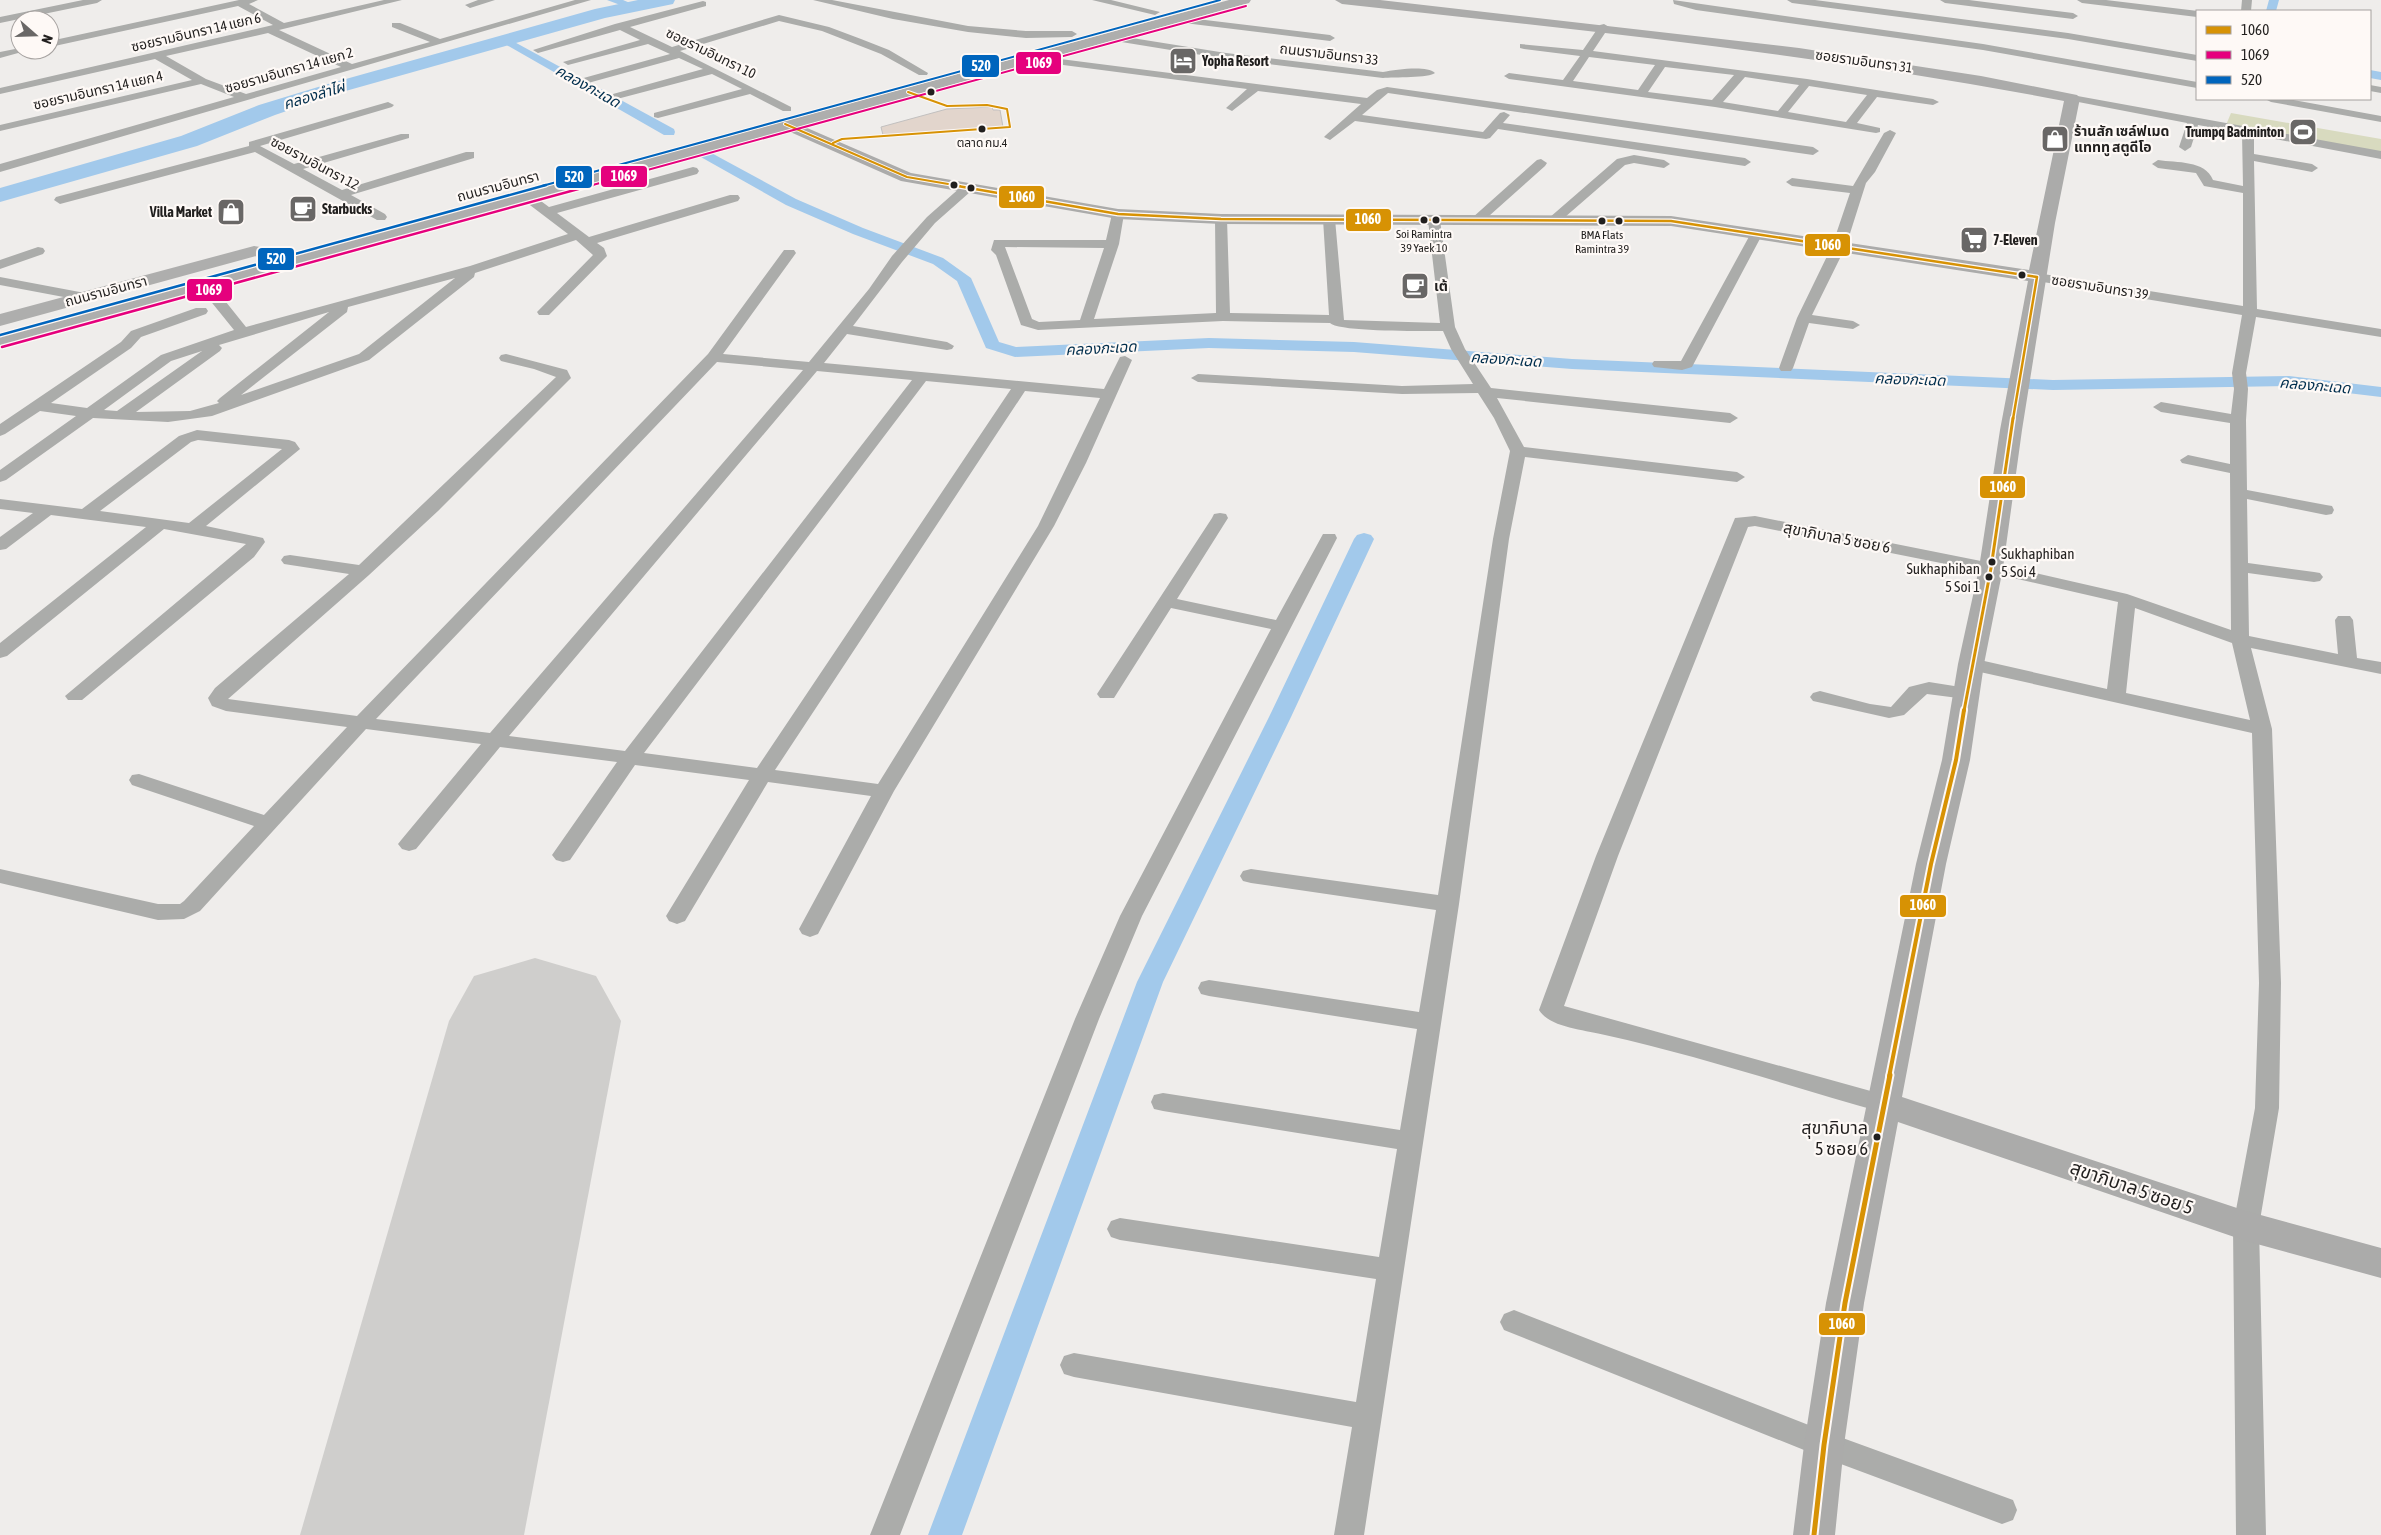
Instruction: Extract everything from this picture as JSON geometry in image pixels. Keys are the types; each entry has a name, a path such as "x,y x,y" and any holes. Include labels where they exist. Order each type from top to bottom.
{"main road":[{"name":"ถนนรามอินทรา","path":"0,341 526,196 923,73 1198,0"},
{"name":"ถนนรามอินทรา","path":"0,320 381,217 1029,58 1244,0"},
{"path":"22,314 36,331"}],"street":[{"path":"0,20 97,0"},
{"path":"60,42 253,0"},
{"name":"ซอยรามอินทรา 14 แยก 6","path":"0,91 397,0"},
{"path":"470,6 490,0"},
{"name":"ซอยรามอินทรา 14 แยก 2","path":"0,168 586,0"},
{"path":"818,0 932,23 1020,34 1047,32 1072,34"},
{"path":"1097,0 1156,12"},
{"name":"ซอยรามอินทรา 31","path":"1342,0 1604,27 1882,63 2381,154"},
{"path":"1679,0 1677,2 1696,7 1983,47 2061,47 2195,58"},
{"path":"1792,0 2061,47 2173,81 2196,85"},
{"path":"1945,0 2073,16"},
{"path":"2061,47 2078,0"},
{"path":"2082,0 2196,14"},
{"path":"240,3 282,26"},
{"path":"533,4 548,11"},
{"name":"ซอยรามอินทรา 10","path":"538,50 703,4"},
{"path":"584,81 779,18 825,29 885,52 923,73"},
{"path":"1172,19 1330,38"},
{"path":"396,25 440,42"},
{"name":"ซอยรามอินทรา 10","path":"619,26 752,90 786,117"},
{"path":"1568,83 1604,27"},
{"path":"635,34 654,29"},
{"path":"270,30 350,67"},
{"name":"ถนนรามอินทรา 33","path":"1107,37 1226,56 1383,75 1409,72 1430,73"},
{"path":"568,62 650,40"},
{"path":"1524,46 1742,72 1933,102"},
{"path":"156,55 202,81 246,98"},
{"path":"1029,58 1370,102"},
{"path":"2173,81 2195,58"},
{"path":"1641,94 1663,62"},
{"path":"618,96 713,70"},
{"path":"1193,80 1204,70"},
{"path":"1715,104 1742,72"},
{"path":"1509,76 1715,104 1876,130"},
{"name":"ซอยรามอินทรา 14 แยก 4","path":"0,128 202,81"},
{"path":"1780,114 1807,82"},
{"path":"1232,108 1256,88"},
{"path":"658,115 752,90"},
{"path":"1330,137 1381,92 1387,90 1813,151"},
{"path":"1849,126 1875,92"},
{"path":"1814,1535 1824,1445 1845,1303 1931,864 1956,760 1971,664 1991,568 2016,399 2023,369 2037,277 2056,171 2072,98"},
{"path":"2276,100 2381,119"},
{"name":"ซอยรามอินทรา 12","path":"381,217 256,148 253,144 388,105"},
{"path":"1354,117 1486,136 1510,108"},
{"name":"ซอยรามอินทรา 39","path":"786,117 907,177 966,189 1118,214 1221,219 1672,221 2381,332"},
{"path":"2186,147 2194,120"},
{"path":"1495,125 1744,162"},
{"path":"1619,143 1632,126"},
{"path":"2248,130 2250,311 2240,381 2238,420 2240,640 2262,729 2270,983 2267,1108 2246,1226 2251,1535"},
{"path":"1786,368 1804,318 1839,246 1857,190 1890,133"},
{"path":"294,168 405,136"},
{"path":"60,200 256,148"},
{"path":"342,194 470,155"},
{"path":"2248,156 2312,168"},
{"path":"1553,221 1620,162 1634,160 1664,164"},
{"path":"1476,221 1541,163"},
{"path":"2158,164 2200,170 2204,173 2208,183 2249,191"},
{"path":"546,212 692,172"},
{"path":"1792,182 1857,190"},
{"path":"409,844 495,740 812,368 897,259 931,220 966,189"},
{"path":"526,196 599,251 600,256 544,312"},
{"path":"0,477 166,358 243,332 581,238 734,198"},
{"path":"1085,325 1112,244 1118,214"},
{"path":"1221,219 1223,316"},
{"path":"1329,219 1337,319"},
{"path":"1349,1535 1448,904 1501,539 1518,451 1515,441 1458,349 1448,327 1434,220"},
{"path":"1660,364 1682,366 1687,364 1757,233"},
{"path":"1112,244 999,243 998,250 1002,254 1026,322 1038,326 1085,325 1223,316 1337,319 1338,322 1355,325 1448,327"},
{"path":"0,264 38,251"},
{"path":"0,876 158,912 184,911 192,906 361,724 713,357 789,252"},
{"path":"37,406 157,419 192,416 212,411 364,357 475,269"},
{"path":"0,281 85,297"},
{"path":"204,285 243,332"},
{"path":"212,411 351,302"},
{"path":"0,431 126,345 136,334 201,311"},
{"path":"1804,318 1853,325"},
{"path":"844,329 947,346"},
{"path":"122,415 228,338"},
{"path":"713,357 812,368 1108,394"},
{"path":"506,358 554,370 562,373 564,378 432,508 363,571 222,692 218,698 219,702 226,705 361,724 884,791"},
{"path":"810,929 884,791 1046,526 1078,463 1125,360"},
{"path":"563,854 630,758 922,377"},
{"path":"1198,378 1402,390 1485,390 1730,418"},
{"path":"676,916 762,775 1020,387"},
{"path":"2160,407 2238,420"},
{"path":"84,515 185,439 197,435 289,445 292,449 193,528"},
{"path":"1518,451 1737,477"},
{"path":"2188,460 2238,470"},
{"path":"2239,492 2326,510"},
{"path":"0,504 193,528 246,538 257,542 248,553 76,696"},
{"path":"0,545 48,510"},
{"path":"1107,694 1168,602 1220,518"},
{"name":"สุขาภิบาล 5 ซอย 6","path":"1885,1104 1646,1036 1566,1017 1552,1010 1607,856 1741,522 1755,521 1991,568 2127,599 2240,640 2381,668"},
{"path":"0,652 160,524"},
{"path":"885,1535 1087,1019 1131,916 1329,538"},
{"path":"290,560 363,571"},
{"path":"2240,567 2314,577"},
{"path":"2116,696 2127,599"},
{"path":"1168,602 1282,626"},
{"path":"2344,620 2348,662"},
{"path":"1971,664 2262,729"},
{"path":"1820,697 1889,713 1902,708 1914,692 1920,689 1929,687 1966,693"},
{"path":"139,780 268,824"},
{"path":"1251,876 1448,904"},
{"path":"1209,988 1428,1022"},
{"path":"1163,1102 1410,1141"},
{"name":"สุขาภิบาล 5 ซอย 5","path":"1885,1104 2246,1226 2381,1264"},
{"path":"1120,1229 1392,1270"},
{"path":"1514,1322 1824,1445 2002,1510"},
{"path":"1074,1365 1366,1417"}],"green space":[{"name":"Trumpq Badminton","path":"2231,113 2381,139 2381,152 2226,125"}],"building":[{"name":"ตลาด กม.4","path":"992,107 993,110 1000,110 1003,127 883,135 881,127 947,109"}],"waterway":[{"path":"612,0 631,6"},
{"name":"คลองลำไผ่","path":"0,195 189,141 267,110 335,88 602,13 666,0"},
{"path":"2271,10 2274,0"},
{"name":"คลองกะเฉด","path":"507,41 669,132"},
{"path":"2371,74 2381,76"},
{"name":"คลองกะเฉด","path":"704,153 791,202 858,231 938,261 963,278 973,297 992,345 1015,352 1209,343 1354,347 1572,364 2053,385 2289,381 2381,392"},
{"path":"945,1535 1150,982 1280,717 1364,539"}],"runway":[{"path":"412,1535 535,1021"}],"transit line":[{"name":"520","path":"0,335 1220,0"},
{"name":"1069","path":"2,347 1246,6"},
{"name":"1060","path":"833,143 842,139 1010,127 1007,109 987,105 947,106 908,92"},
{"name":"1060","path":"785,124 907,177 1118,214 1221,219 1671,221 2037,277"},
{"name":"1060","path":"1814,1535 1824,1445 1845,1303 1931,864 1956,760 1971,664 1991,568 2011,430 2037,277"}],"place":[{"name":"Yopha Resort","path":"1183,61"},
{"name":"ตลาด กม.4","path":"982,129"},
{"name":"Trumpq Badminton","path":"2303,132"},
{"name":"ร้านสัก เซล์ฟเมด แทททู สตูดีโอ","path":"2055,139"},
{"name":"Starbucks","path":"303,209"},
{"name":"Villa Market","path":"231,212"},
{"name":"Soi Ramintra 39 Yaek 10","path":"1424,220"},
{"name":"BMA Flats Ramintra 39","path":"1602,221"},
{"name":"7-Eleven","path":"1974,240"},
{"name":"เต้","path":"1415,286"},
{"name":"Sukhaphiban 5 Soi 4","path":"1992,562"},
{"name":"Sukhaphiban 5 Soi 1","path":"1989,577"},
{"name":"สุขาภิบาล 5 ซอย 6","path":"1877,1137"}]}
